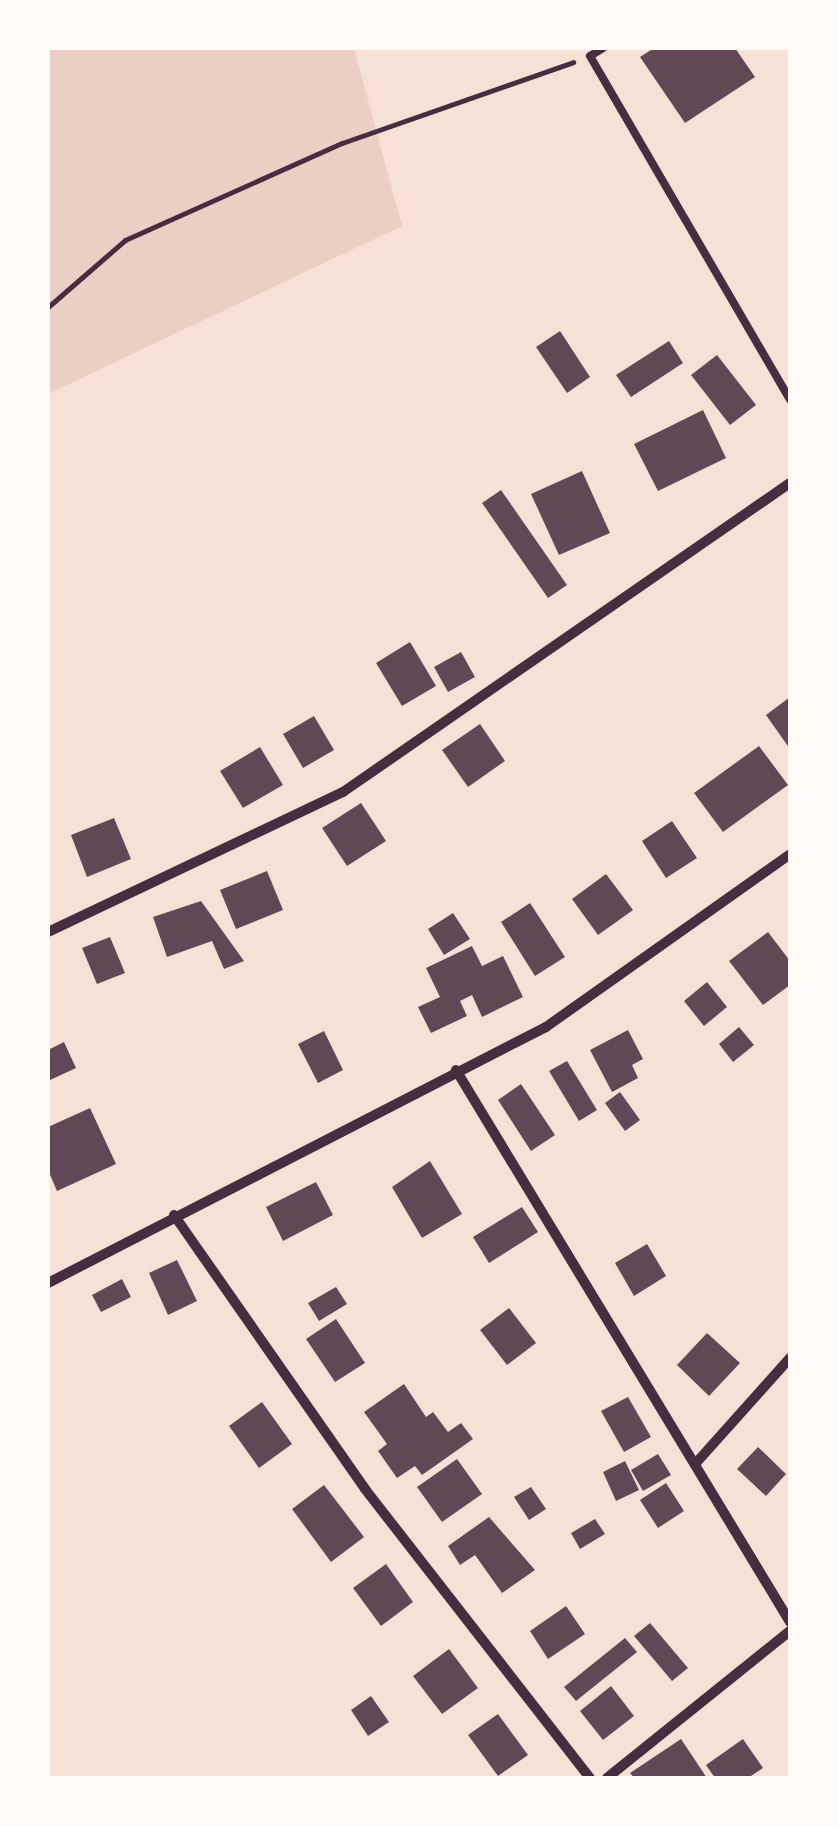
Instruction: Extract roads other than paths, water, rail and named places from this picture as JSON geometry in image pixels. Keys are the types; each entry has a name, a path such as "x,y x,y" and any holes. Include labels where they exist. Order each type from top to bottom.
{"street":[{"path":"48,932 343,792 509,683 790,483"},
{"path":"48,1283 456,1070 546,1028 790,854"},
{"path":"456,1070 790,1622"},
{"path":"174,1215 365,1490 590,1778"},
{"path":"696,1464 790,1358"},
{"path":"606,1778 790,1631"}],"lane":[{"path":"603,48 590,56 790,399"}]}
